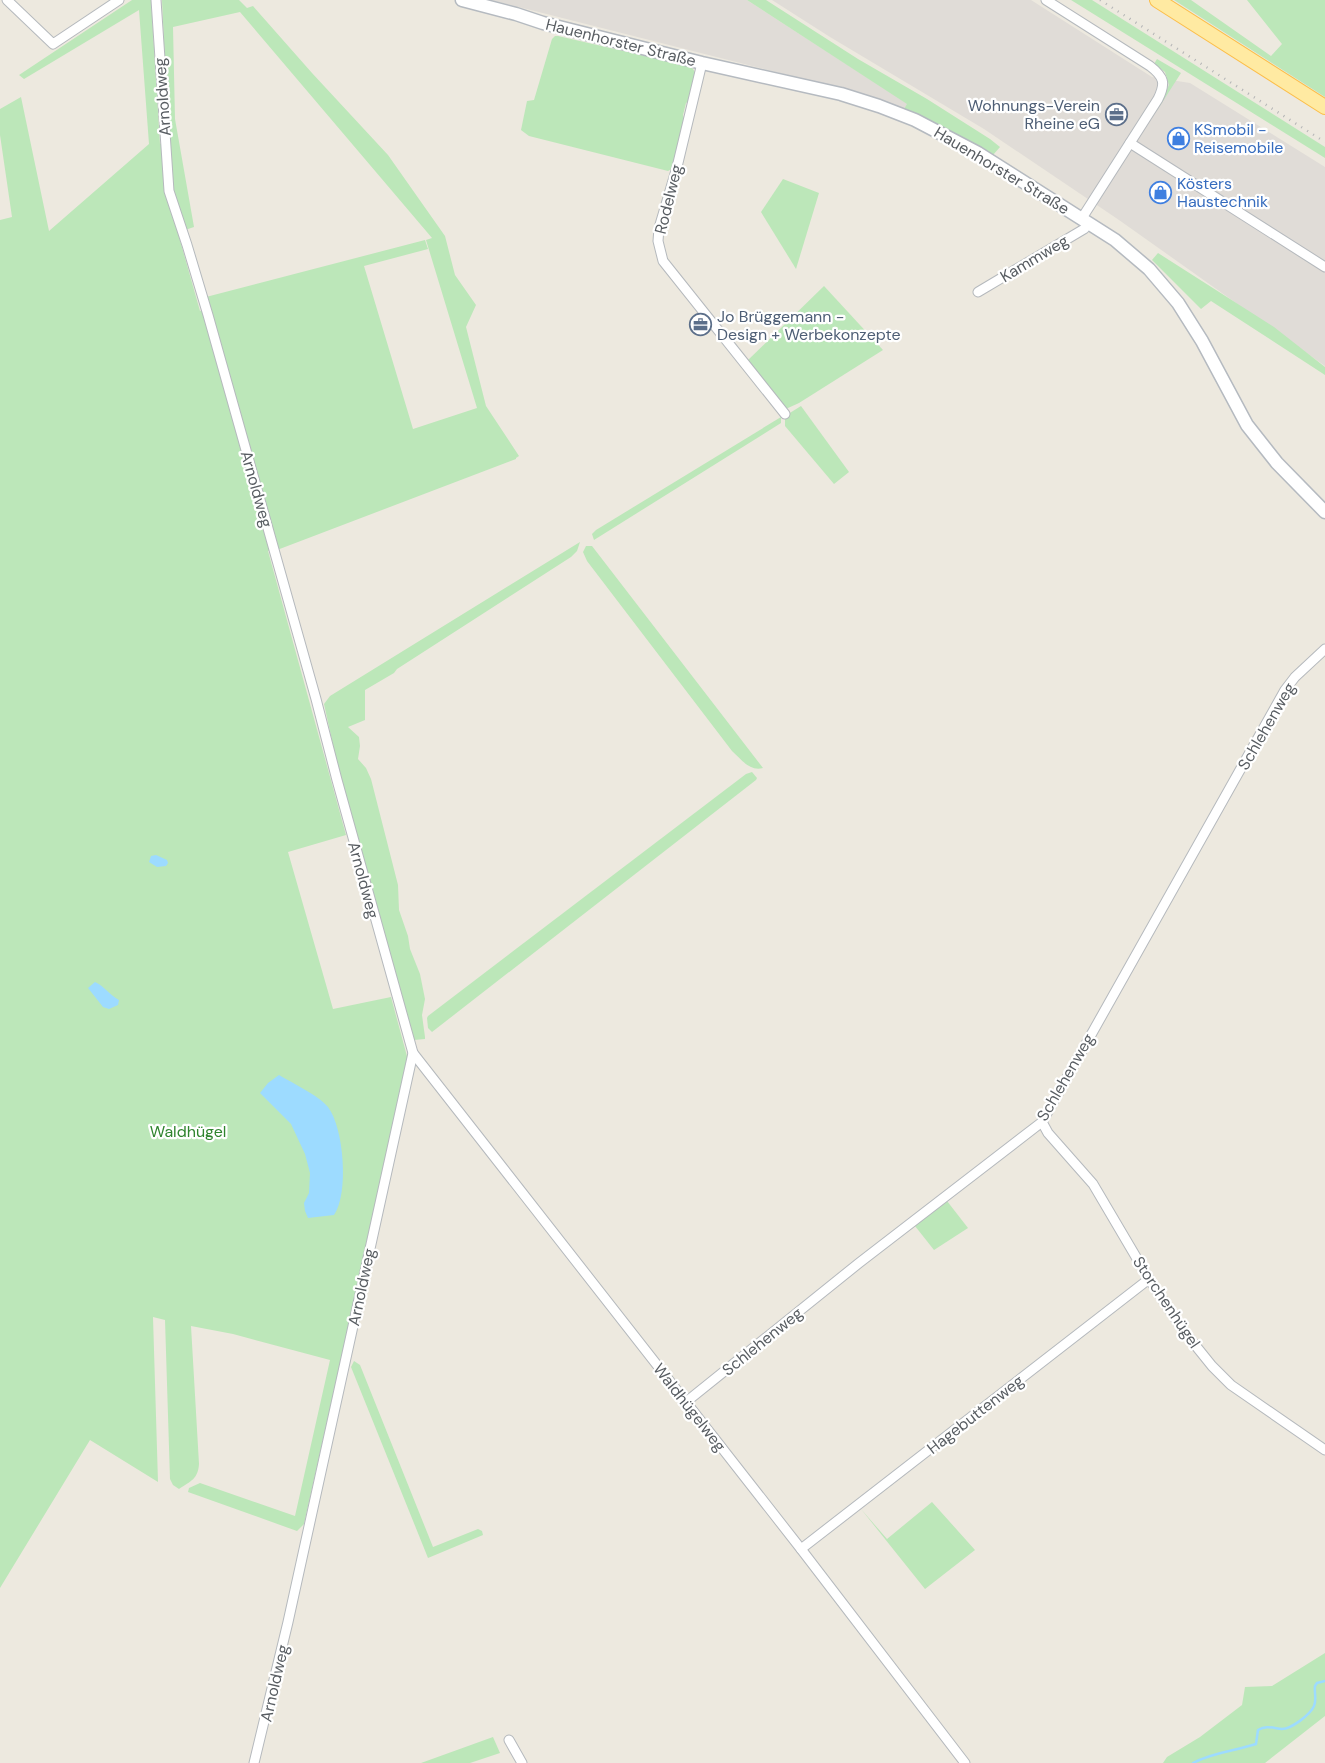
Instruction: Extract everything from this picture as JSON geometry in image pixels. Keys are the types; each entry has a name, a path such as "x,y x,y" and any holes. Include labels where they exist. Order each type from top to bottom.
{"main road":[{"path":"1157,0 1325,107"}],"street":[{"path":"7,0 53,44 119,0"},
{"name":"Arnoldweg","path":"156,0 168,191 187,245 213,334 413,1053 288,1622 254,1763"},
{"name":"Hauenhorster Straße","path":"462,0 543,23 840,94 915,120 978,153 1115,240 1149,269 1178,303 1202,341 1247,425 1277,463 1325,512"},
{"path":"1046,0 1150,66 1162,76 1161,94 1085,220"},
{"name":"Rodelweg","path":"702,62 677,167 663,211 658,241 663,261 785,414"},
{"path":"1130,143 1325,267"},
{"name":"Kammweg","path":"978,292 1084,229 1085,220"},
{"name":"Schlehenweg","path":"686,1402 859,1262 1042,1122 1285,690 1295,677 1325,649"},
{"name":"Waldhügelweg","path":"413,1053 801,1549 965,1763"},
{"name":"Storchenhügel","path":"1042,1122 1048,1133 1093,1184 1149,1279 1183,1330 1212,1366 1230,1385 1325,1450"},
{"name":"Hagebuttenweg","path":"801,1549 1149,1279"},
{"path":"509,1740 522,1763"}],"shaded area":[{"path":"491,0 747,0 908,104 904,109 812,81"},
{"path":"772,0 1031,0 1152,77 1190,83 1325,167 1325,366 1119,220 984,129"}],"green space":[{"name":"Waldhügel","path":"132,0 151,0 160,144 163,142 167,194 200,311 209,308 206,297 425,240 428,249 364,266 413,429 477,408 426,240 432,238 240,12 173,27 175,119 194,227 185,230 171,190 162,0 239,0 247,8 253,6 388,155 445,236 455,275 476,305 466,327 486,406 519,456 516,459 277,550 276,548 268,551 346,835 288,852 333,1009 391,997 408,1060 304,1524 297,1531 188,1492 189,1488 200,1483 295,1516 330,1360 233,1334 191,1326 199,1464 195,1476 190,1482 179,1489 173,1485 170,1479 165,1320 153,1317 158,1482 90,1440 0,1588 0,220 12,217 0,135 0,109 21,97 49,231 149,144 139,10 24,79 19,75"},
{"path":"747,0 766,0 858,59 927,99 1000,147 993,155 904,109 907,104"},
{"path":"1071,0 1092,0 1325,147 1325,158"},
{"path":"1174,0 1191,0 1271,56 1282,44 1247,0 1325,0 1325,97"},
{"path":"555,36 689,66 693,69 696,74 690,100 686,103 683,115 685,122 673,168 668,171 529,136 521,130 527,101 534,100 552,39"},
{"path":"1157,59 1181,73 1156,112 1169,85 1165,72 1154,64"},
{"path":"783,179 819,193 796,269 761,212"},
{"path":"1158,253 1274,327 1325,367 1325,375 1211,301 1201,309 1152,260"},
{"path":"824,286 883,350 799,403 783,409 746,362"},
{"path":"801,406 849,472 834,484 785,426 785,416"},
{"path":"781,417 781,423 594,540 592,534 596,530"},
{"path":"580,542 577,551 571,557 365,690 365,720 348,727 359,737 358,759 366,768 371,779 398,885 399,910 408,936 410,949 420,974 425,999 422,1015 425,1039 414,1040 337,763 324,704 330,696"},
{"path":"586,546 592,546 763,768 758,769 750,766 732,751 587,561 583,552"},
{"path":"752,772 757,778 756,780 432,1032 428,1028 428,1016 746,774"},
{"path":"947,1201 968,1228 934,1250 915,1226"},
{"path":"354,1361 360,1365 433,1547 478,1529 482,1531 483,1535 428,1558 351,1367"},
{"path":"932,1502 975,1550 925,1589 861,1509 887,1539"},
{"path":"1325,1653 1325,1716 1265,1763 1163,1763 1167,1757 1200,1737 1242,1705 1245,1687 1272,1686"},
{"path":"493,1737 500,1753 470,1763 421,1763"}],"water":[{"path":"156,855 167,860 166,866 157,867 149,862 151,856"},
{"path":"95,982 119,1000 118,1005 109,1009 103,1007 88,988"},
{"path":"279,1075 318,1098 328,1107 333,1117 338,1130 343,1161 342,1192 334,1215 308,1218 305,1211 304,1203 309,1193 310,1173 305,1154 291,1124 260,1093 268,1083"}],"waterway":[{"path":"1193,1763 1216,1754 1256,1744 1258,1730 1261,1728 1282,1729 1295,1724 1312,1710 1315,1701 1315,1686 1317,1683 1325,1681"}],"railway":[{"path":"1100,0 1325,142"}],"place":[{"name":"Wohnungs-Verein Rheine eG","path":"1116,114"},
{"name":"KSmobil - Reisemobile","path":"1178,138"},
{"name":"Kösters Haustechnik","path":"1161,192"},
{"name":"Jo Brüggemann - Design + Werbekonzepte","path":"701,325"}]}
